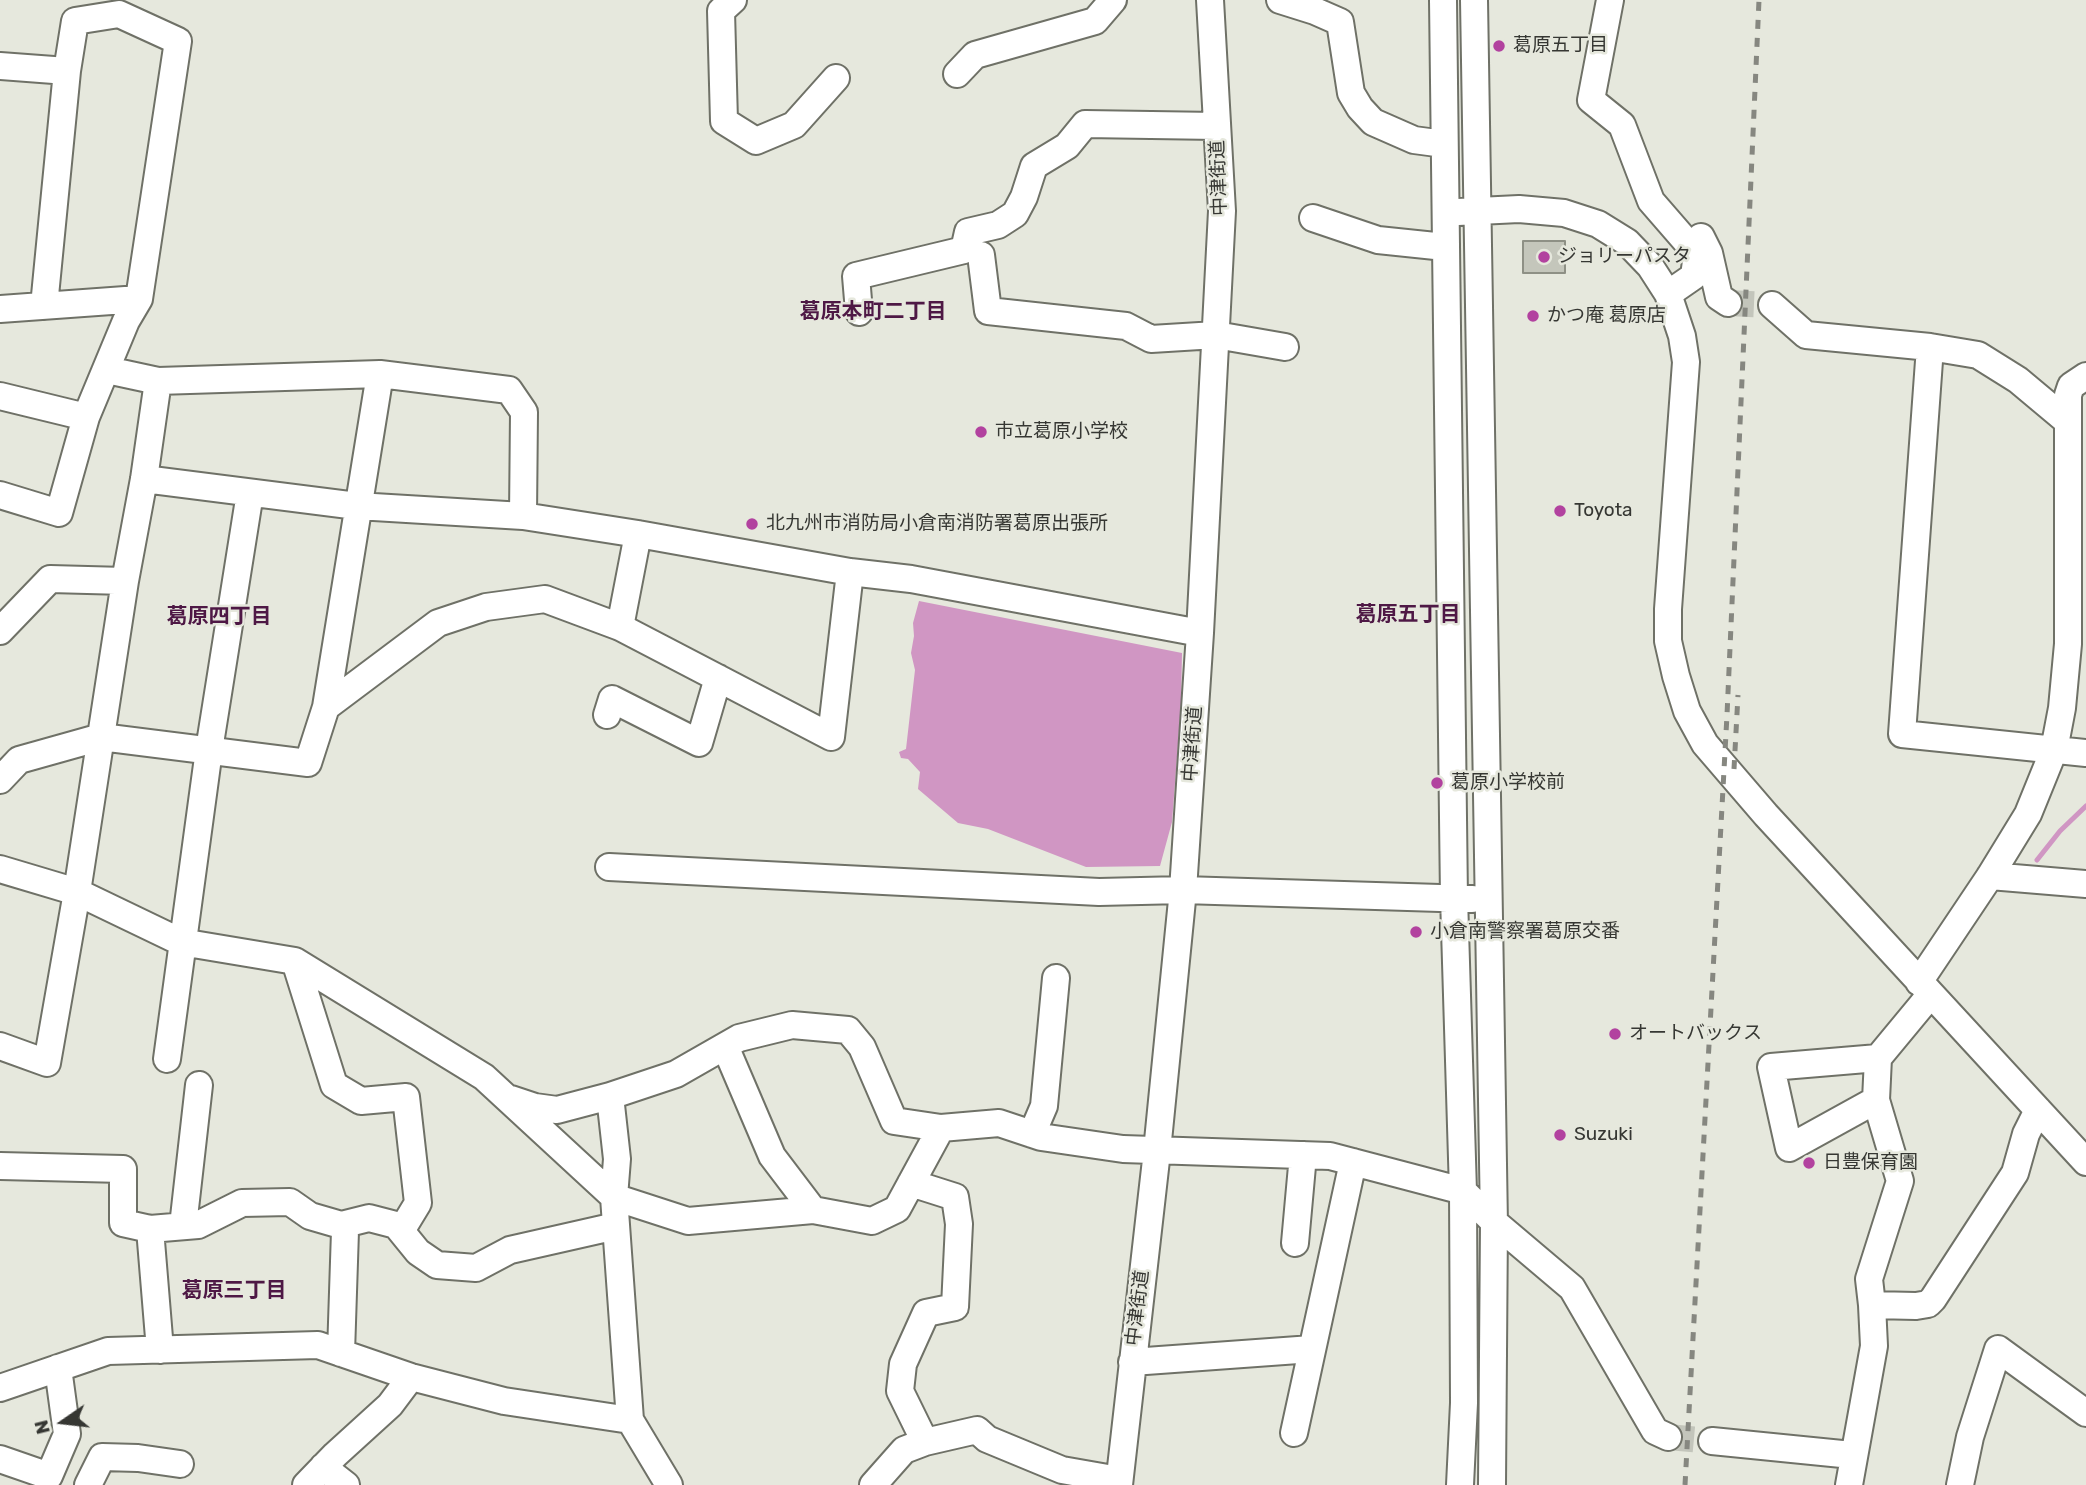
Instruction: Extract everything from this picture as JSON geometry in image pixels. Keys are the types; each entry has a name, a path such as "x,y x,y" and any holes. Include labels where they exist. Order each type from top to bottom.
{"street":[{"path":"733,0 721,11 724,121 756,141 794,125 836,78"},
{"path":"957,74 975,55 1095,21 1113,0"},
{"name":"中津街道","path":"1119,1483 1157,1152 1183,890 1200,633 1222,211 1210,0"},
{"path":"1280,0 1340,22 1351,93 1373,122 1414,140 1444,144"},
{"path":"1443,0 1454,897 1463,1191 1464,1403 1460,1485"},
{"path":"1474,0 1494,1222 1492,1485"},
{"path":"1610,0 1591,100 1622,125 1651,201 1697,254 1694,276 1668,294"},
{"path":"0,495 59,513 86,416 126,321 139,299 178,41 121,7 75,21 67,71 44,306"},
{"path":"0,66 67,71"},
{"path":"859,312 856,276 964,250 968,232 998,225 1015,214 1024,197 1034,166 1067,146 1085,124 1217,126"},
{"path":"1651,201 1664,197 1693,222 1709,253 1719,297 1728,303"},
{"path":"1444,212 1519,209 1564,213 1598,224 1627,242 1650,266 1668,294 1682,335 1686,362 1668,641 1675,676 1687,711 1705,744 1766,815 2086,1162"},
{"path":"1313,218 1378,240 1445,247"},
{"path":"981,255 988,311 1126,326 1151,340 1216,335 1284,347"},
{"path":"0,309 139,299"},
{"path":"1772,304 1806,335 1930,347 1978,355 2018,380 2067,421"},
{"path":"1930,347 1902,734 2086,753"},
{"path":"107,370 158,381 380,374 509,390 524,412 523,516"},
{"path":"0,780 19,760 101,737 308,763 326,707 380,374"},
{"path":"1849,1485 1852,1455 1874,1346 1869,1279 1900,1181 1875,1100 1878,1058 1925,988 2028,814 2054,750 2064,698 2068,644 2068,395 2071,386 2086,376"},
{"path":"0,1046 47,1063 77,892 158,381"},
{"path":"0,396 86,416"},
{"path":"144,479 357,506 523,516 850,572 911,579 1200,633"},
{"path":"167,1059 208,750 250,493"},
{"path":"620,627 638,534"},
{"path":"326,707 438,623 486,607 545,599 620,627 831,737 850,572"},
{"path":"0,631 50,579 125,580"},
{"path":"607,715 612,699 699,743 718,678"},
{"path":"609,867 1099,892 1183,890 1487,900"},
{"path":"0,869 77,892 181,942 295,961 484,1077 614,1197 688,1221 813,1210 872,1221 897,1209 941,1128"},
{"path":"1990,876 2086,884"},
{"path":"295,961 334,1085 361,1101 405,1097 418,1203 401,1231"},
{"path":"1032,1134 1044,1107 1056,978"},
{"path":"506,1097 535,1107 557,1110 610,1097 676,1074 739,1038 792,1025 848,1030 862,1047 894,1121 941,1128 999,1123 1032,1134 1157,1152 1330,1156 1463,1191 1494,1222 1572,1288 1655,1431 1668,1437"},
{"path":"724,1046 772,1156 813,1210"},
{"path":"1875,1100 1789,1148 1771,1067 1878,1058"},
{"path":"183,1226 199,1085"},
{"path":"610,1097 617,1159 614,1197 630,1420 669,1485"},
{"path":"1872,1305 1916,1307 1928,1304 2015,1173 2026,1134 2038,1110"},
{"path":"1295,1243 1303,1155"},
{"path":"1294,1433 1353,1162"},
{"path":"0,1166 123,1169 123,1223 150,1229 198,1225 242,1203 290,1202 310,1216 341,1225 369,1218 396,1225 418,1252 437,1265 476,1268 510,1250 616,1226"},
{"path":"911,1183 955,1197 958,1224 955,1307 926,1313 902,1364 900,1391 925,1442"},
{"path":"150,1229 160,1350"},
{"path":"341,1353 345,1231"},
{"path":"0,1388 108,1351 318,1345 411,1377 504,1401 630,1420"},
{"path":"1132,1362 1312,1349"},
{"path":"1960,1485 1970,1437 1998,1349 2086,1413"},
{"path":"0,1459 49,1476 67,1434 58,1368"},
{"path":"315,1476 390,1405 411,1377"},
{"path":"873,1485 904,1450 925,1442 977,1430 987,1439 1062,1470 1071,1478 1119,1483"},
{"path":"1712,1441 1852,1455"},
{"path":"88,1485 102,1457 138,1458 180,1464"},
{"path":"315,1476 346,1485"}],"shaded area":[{"path":"919,601 1182,653 1172,822 1160,866 1086,867 988,829 958,823 918,789 920,772 908,759 901,758 899,752 906,749 915,670 911,653 913,623"}],"building":[{"name":"ジョリーパスタ","path":"1523,241 1565,241 1565,273 1523,273"}],"waterway":[{"path":"2037,860 2060,831 2086,806"}],"tunnel":[{"path":"1728,303 1772,305"},
{"path":"1668,1437 1712,1441"}],"railway":[{"path":"1685,1485 1727,715 1759,0"},
{"path":"1734,769 1738,695"}],"place":[{"name":"葛原五丁目","path":"1499,46"},
{"name":"ジョリーパスタ","path":"1544,257"},
{"name":"かつ庵 葛原店","path":"1533,316"},
{"name":"市立葛原小学校","path":"981,432"},
{"name":"Toyota","path":"1560,511"},
{"name":"北九州市消防局小倉南消防署葛原出張所","path":"752,524"},
{"name":"葛原小学校前","path":"1437,783"},
{"name":"小倉南警察署葛原交番","path":"1416,932"},
{"name":"オートバックス","path":"1615,1034"},
{"name":"Suzuki","path":"1560,1135"},
{"name":"日豊保育園","path":"1809,1163"}],"district":[{"name":"葛原本町二丁目","path":"873,312"},
{"name":"葛原五丁目","path":"1408,615"},
{"name":"葛原四丁目","path":"219,617"},
{"name":"葛原三丁目","path":"234,1291"}]}
